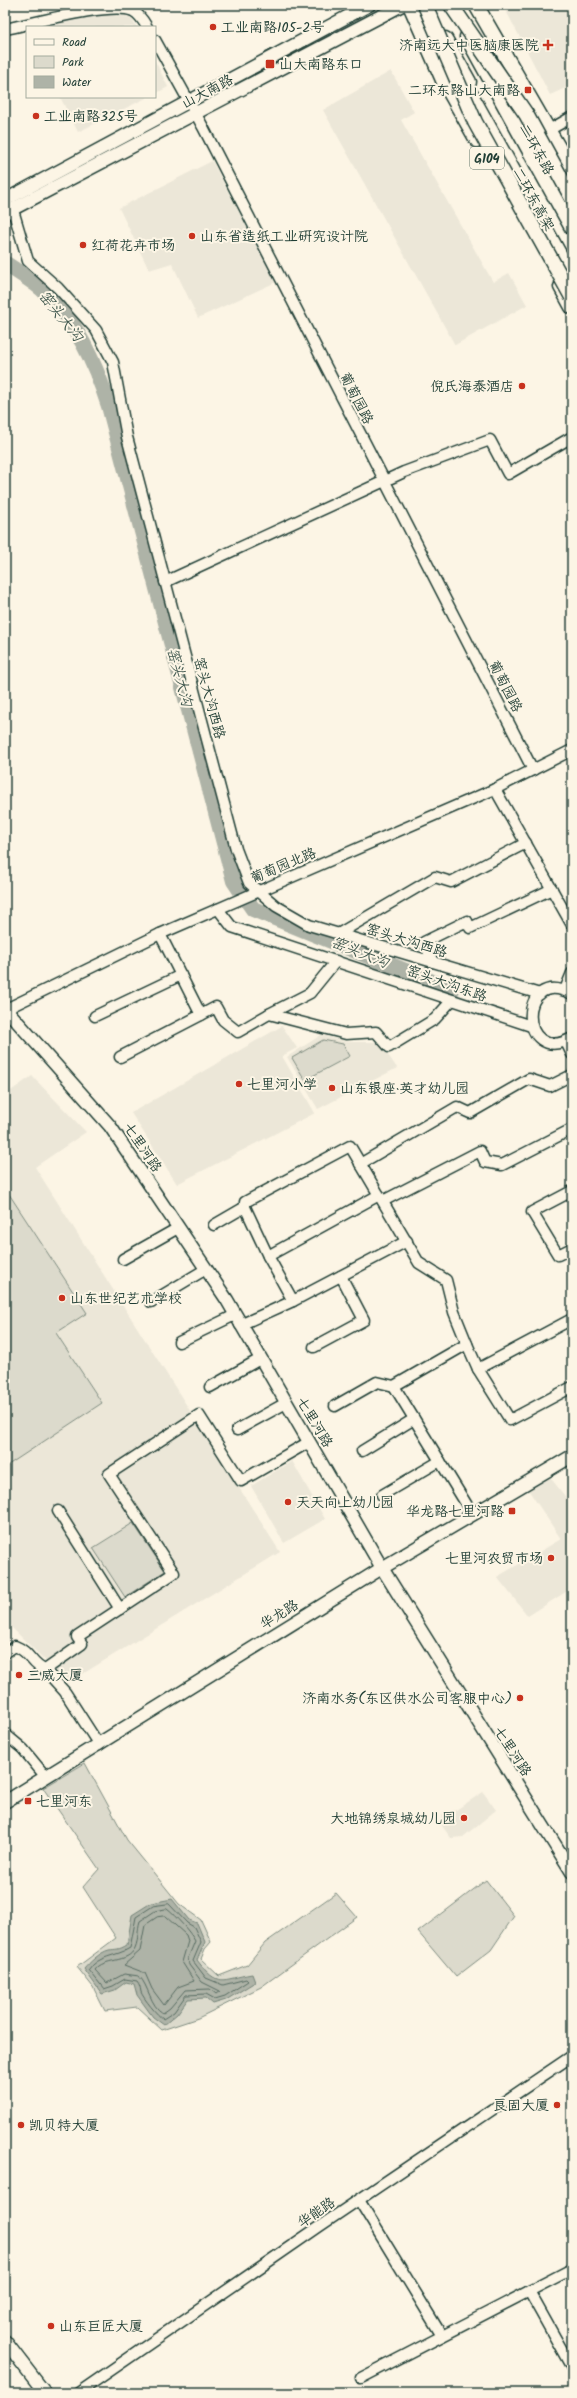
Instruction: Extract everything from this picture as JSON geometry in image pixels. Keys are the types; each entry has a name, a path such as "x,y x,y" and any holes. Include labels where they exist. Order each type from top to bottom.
{"highway":[{"name":"G104","path":"410,5 443,80 572,307"},
{"name":"G104","path":"413,5 452,61 572,277"},
{"path":"426,5 475,122 572,297"},
{"name":"二环东高架","path":"426,5 572,268"},
{"path":"450,5 526,114 572,198"},
{"name":"二环东高架","path":"450,5 572,228"},
{"name":"二环东路","path":"456,5 485,52 502,86 572,212"},
{"name":"二环东路","path":"476,5 572,171"},
{"name":"二环东路","path":"496,38 502,86"},
{"name":"二环东路","path":"485,52 517,75"},
{"path":"443,80 476,103"},
{"path":"515,173 516,209"}],"main road":[{"name":"山大南路","path":"5,200 369,5"},
{"name":"山大南路","path":"9,212 402,5"},
{"name":"七里河路","path":"5,1009 110,1126 206,1269 238,1320 382,1568 572,1872"},
{"name":"华龙路","path":"5,1802 382,1568 572,1456"},
{"path":"5,2341 45,2393"}],"street":[{"path":"5,29 78,13 121,8 134,11 146,26"},
{"name":"葡萄园路","path":"156,42 196,114 533,770"},
{"path":"549,130 572,117"},
{"name":"窑头大沟西路","path":"9,212 28,261 58,288 96,330 113,362 127,437 236,849 249,883 276,906 309,925 540,994 548,990 568,992"},
{"path":"165,582 385,481 490,440 508,474 572,437"},
{"name":"葡萄园北路","path":"5,1009 160,934 495,788 572,750"},
{"path":"495,788 572,925"},
{"path":"338,934 435,877 451,882 526,843"},
{"path":"433,962 424,942 466,921 470,928 552,889"},
{"name":"窑头大沟东路","path":"218,909 232,927 336,960 531,1026 535,1033 549,1043 569,1040 572,1054"},
{"path":"160,934 202,1015"},
{"path":"120,1057 216,1007 223,1020 238,1032 310,993 336,960"},
{"path":"568,992 572,973"},
{"path":"95,1016 181,975"},
{"path":"531,1026 530,1008 540,994"},
{"path":"269,1014 346,1034 376,1032 389,1047 436,1019 452,1000"},
{"path":"360,1164 457,1108 470,1113 529,1079 550,1086 572,1075"},
{"path":"268,1256 381,1198 480,1151 485,1162 502,1165 572,1129"},
{"path":"293,1302 268,1256 245,1207 245,1202 350,1146 419,1263 446,1280 454,1312 478,1369 510,1420 572,1387"},
{"path":"572,1191 532,1212 558,1256 572,1248"},
{"path":"214,1225 245,1207"},
{"path":"123,1259 178,1228"},
{"path":"179,1342 238,1320 293,1302 407,1241"},
{"path":"151,1302 206,1269"},
{"path":"314,1347 364,1320 341,1276"},
{"path":"478,1369 572,1319"},
{"path":"335,1406 377,1382 394,1386 467,1344"},
{"path":"210,1387 260,1359"},
{"path":"394,1386 473,1515"},
{"path":"237,1430 286,1403"},
{"path":"45,1670 82,1644 77,1637 174,1573 109,1474 199,1415 241,1481 309,1442"},
{"path":"362,1452 414,1419"},
{"path":"382,1495 440,1461"},
{"path":"58,1511 120,1609"},
{"path":"5,1653 15,1646 24,1649 38,1668 45,1670 65,1692 99,1744"},
{"path":"5,1734 23,1750 46,1777"},
{"name":"华能路","path":"78,2393 572,2056"},
{"path":"359,2200 442,2336"},
{"path":"361,2378 572,2269"},
{"path":"529,2291 572,2368"}],"shaded area":[{"name":"济南远大中医脑康医院","path":"503,5 572,5 572,85 550,95"},
{"path":"103,14 130,17 136,26 47,26"},
{"path":"156,63 168,87 156,93"},
{"path":"391,71 414,112 401,120 493,282 509,273 527,305 455,345 323,110"},
{"path":"61,98 146,98 78,132"},
{"name":"山东省造纸工业研究设计院","path":"212,161 276,282 198,318 172,263 149,270 119,208"},
{"name":"七里河小学","path":"282,1026 297,1048 282,1056 315,1113 177,1184 131,1113"},
{"name":"山东银座·英才幼儿园","path":"321,1035 347,1042 379,1042 397,1068 318,1109 287,1057"},
{"name":"山东世纪艺术学校","path":"32,1076 86,1132 35,1167 280,1552 68,1683 5,1621 5,1095"},
{"name":"天天向上幼儿园","path":"292,1461 325,1519 284,1543 251,1486"},
{"name":"七里河农贸市场","path":"549,1476 572,1505 572,1588 528,1616 497,1577 561,1539 527,1488"},
{"name":"大地锦绣泉城幼儿园","path":"483,1792 496,1810 463,1837 451,1838 439,1822 443,1814 456,1810"}],"green space":[{"path":"323,1040 343,1044 350,1056 305,1080 292,1058"},
{"path":"7,1191 87,1313 56,1333 102,1403 5,1467"},
{"path":"133,1523 165,1571 125,1597 93,1548"},
{"path":"85,1763 127,1840 179,1904 201,1920 211,1942 205,1949 201,1959 219,1976 247,1965 265,1943 336,1893 357,1917 261,1987 198,2018 162,2030 137,2007 105,2011 93,1987 77,1967 116,1938 83,1887 99,1869 43,1788"},
{"path":"486,1880 514,1916 491,1950 456,1977 418,1932"}],"water":[{"path":"172,1899 189,1920 197,1923 205,1942 197,1960 204,1969 211,1975 221,1980 252,1974 255,1982 226,2000 213,2004 206,1998 188,1999 177,2014 164,2025 153,2017 137,1995 134,1984 126,1982 115,1990 102,1994 84,1969 98,1955 109,1950 120,1949 127,1945 132,1915 151,1903"}],"waterway":[{"name":"窑头大沟","path":"6,264 42,289 65,314 91,358 109,406 234,881 253,909 452,990"}],"place":[{"name":"工业南路105-2号","path":"213,27"},
{"name":"济南远大中医脑康医院","path":"548,45"},
{"name":"山大南路东口","path":"270,64"},
{"name":"二环东路山大南路","path":"528,90"},
{"name":"工业南路325号","path":"36,116"},
{"name":"山东省造纸工业研究设计院","path":"192,236"},
{"name":"红荷花卉市场","path":"83,245"},
{"name":"倪氏海泰酒店","path":"522,386"},
{"name":"七里河小学","path":"239,1084"},
{"name":"山东银座·英才幼儿园","path":"332,1088"},
{"name":"山东世纪艺术学校","path":"62,1298"},
{"name":"天天向上幼儿园","path":"288,1502"},
{"name":"华龙路七里河路","path":"512,1511"},
{"name":"七里河农贸市场","path":"551,1558"},
{"name":"三威大厦","path":"19,1675"},
{"name":"济南水务(东区供水公司客服中心)","path":"520,1698"},
{"name":"七里河东","path":"28,1801"},
{"name":"大地锦绣泉城幼儿园","path":"464,1818"},
{"name":"良固大厦","path":"557,2105"},
{"name":"凯贝特大厦","path":"21,2125"},
{"name":"山东巨匠大厦","path":"51,2326"}]}
